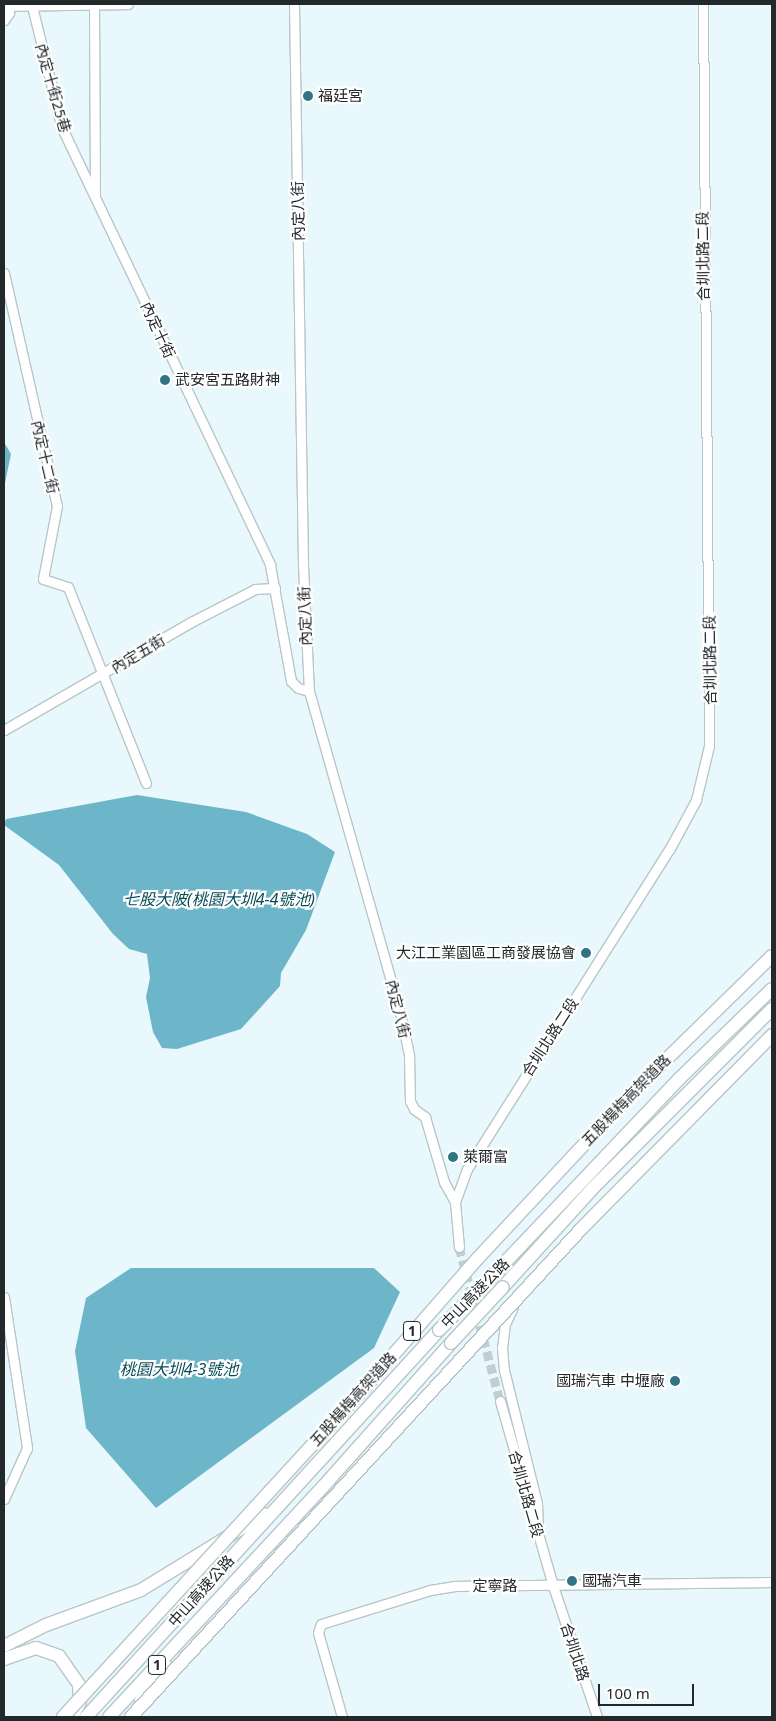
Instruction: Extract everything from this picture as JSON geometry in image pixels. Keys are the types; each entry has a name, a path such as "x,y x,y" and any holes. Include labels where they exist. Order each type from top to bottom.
{"highway":[{"name":"五股楊梅高架道路","path":"63,1717 366,1386 492,1242 666,1058 772,956"},
{"name":"中山高速公路","path":"86,1717 439,1330 679,1079 772,989"},
{"name":"中山高速公路","path":"109,1717 330,1480 451,1343 594,1187 772,1009"},
{"name":"1","path":"130,1717 582,1228 772,1035"},
{"path":"4,1646 46,1625 141,1590 238,1533 285,1500"},
{"path":"130,1717 204,1613"},
{"path":"4,1659 36,1648 59,1656 80,1685 80,1702 72,1717"}],"street":[{"name":"內定十街","path":"94,4 95,195 270,565 291,681 298,688 309,690"},
{"path":"4,20 9,14 6,6 128,4"},
{"name":"內定八街","path":"294,4 303,565 309,690 401,1018 409,1056 410,1101 414,1109 425,1117 444,1182 455,1202"},
{"name":"合圳北路二段","path":"459,1247 455,1202 467,1168 669,850 696,800 710,746 703,4"},
{"name":"內定十街25巷","path":"32,6 62,128 95,195"},
{"name":"內定十二街","path":"4,273 56,506 42,579 68,586 103,676"},
{"name":"內定五街","path":"4,730 103,676 193,621 255,589 275,588"},
{"path":"103,676 146,783"},
{"path":"538,1534 537,1504 502,1348 505,1324 530,1276 666,1134 772,1031"},
{"path":"4,1297 27,1448 4,1499"},
{"name":"合圳北路二段","path":"500,1401 553,1586"},
{"path":"521,1475 525,1455"},
{"name":"定寧路","path":"342,1717 318,1633 322,1624 430,1590 454,1586 772,1582"},
{"name":"合圳北路","path":"553,1586 597,1717"}],"water":[{"path":"4,442 11,454 4,488"},
{"name":"七股大陂(桃園大圳4-4號池)","path":"137,795 246,812 307,834 335,852 306,930 281,973 280,986 241,1029 177,1049 162,1048 153,1032 146,997 150,978 147,954 129,949 113,934 59,865 4,825 6,819"},
{"name":"桃園大圳4-3號池","path":"131,1268 374,1268 400,1292 374,1348 156,1508 86,1428 75,1351 86,1298"}],"tunnel":[{"path":"459,1247 500,1401"}],"place":[{"name":"福廷宮","path":"308,96"},
{"name":"武安宮五路財神","path":"165,380"},
{"name":"大江工業園區工商發展協會","path":"586,953"},
{"name":"萊爾富","path":"453,1157"},
{"name":"國瑞汽車 中壢廠","path":"675,1381"},
{"name":"國瑞汽車","path":"572,1581"}]}
